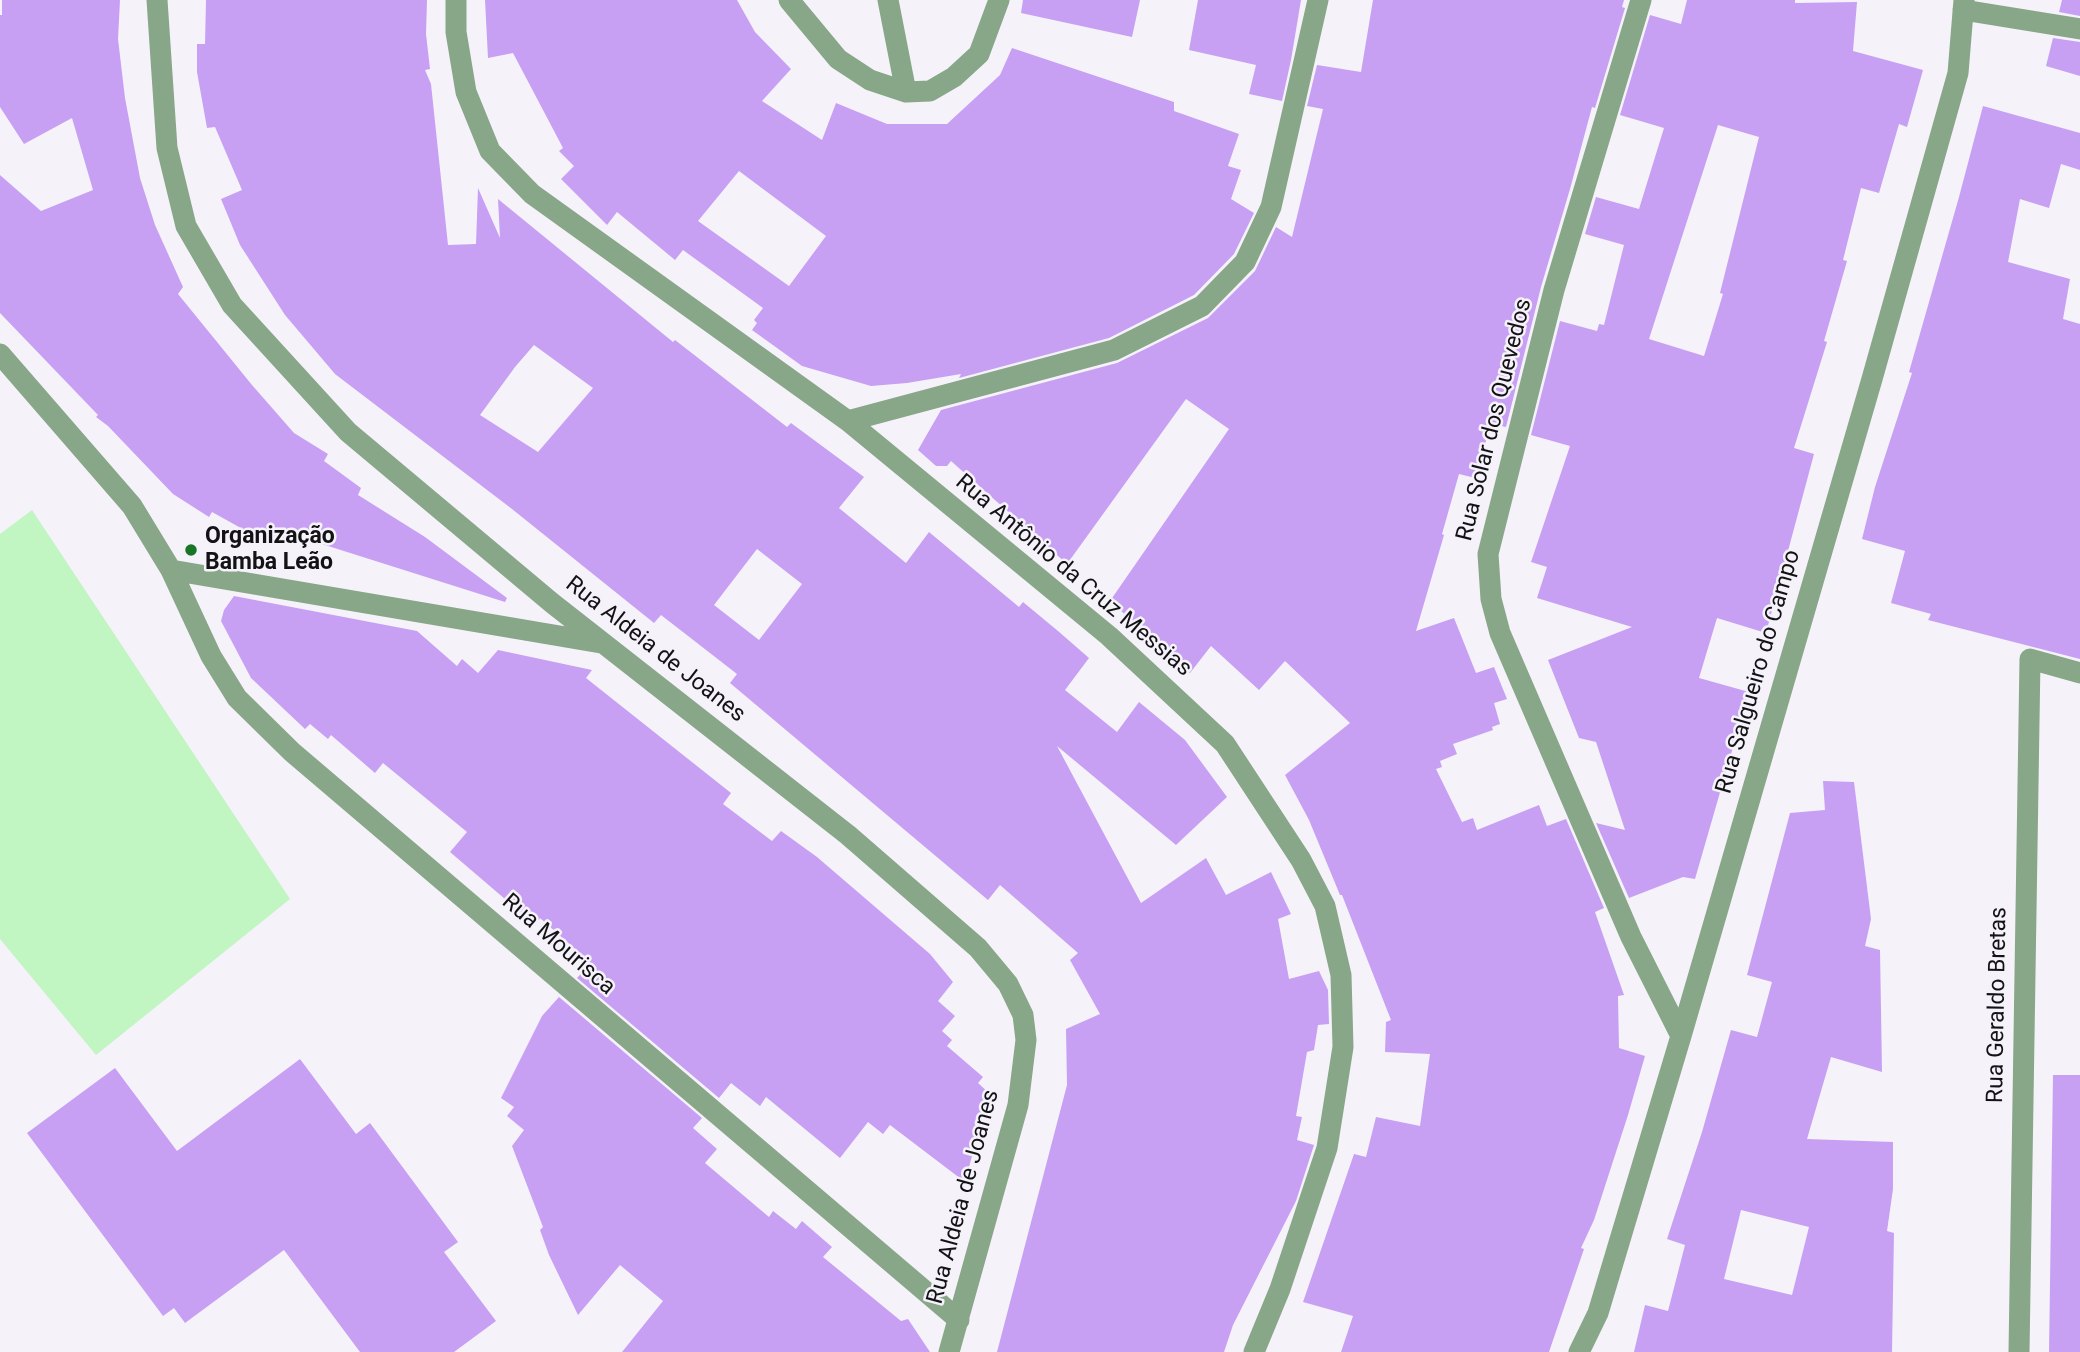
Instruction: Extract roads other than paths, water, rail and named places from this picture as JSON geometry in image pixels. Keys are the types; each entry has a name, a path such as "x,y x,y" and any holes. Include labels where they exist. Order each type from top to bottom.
{"street":[{"name":"Rua Aldeia de Joanes","path":"157,0 167,148 186,226 232,305 348,432 552,603 848,835 978,948 1008,984 1023,1015 1026,1040 1018,1105 949,1352"},
{"name":"Rua Antônio da Cruz Messias","path":"456,0 456,32 466,92 490,150 532,194 848,421 1109,636 1225,744 1301,860 1325,906 1341,975 1343,1047 1326,1148 1280,1289 1254,1352"},
{"path":"789,0 838,59 870,80 906,92 930,91 954,77 979,54 999,0"},
{"path":"888,0 906,92"},
{"path":"848,421 1114,350 1202,306 1245,262 1271,207 1318,0"},
{"name":"Rua Solar dos Quevedos","path":"1641,0 1554,290 1488,554 1491,599 1500,633 1631,937 1681,1036"},
{"path":"1963,5 2080,29"},
{"name":"Rua Salgueiro do Campo","path":"1579,1352 1598,1312 1872,380 1958,73 1963,5"},
{"name":"Rua Mourisca","path":"0,354 8,375 132,506 171,570 211,656 237,698 292,752 959,1320"},
{"path":"171,570 603,643"},
{"name":"Rua Geraldo Bretas","path":"2019,1352 2030,659 2080,673"}],"place":[{"name":"Organização Bamba Leão","path":"191,550"}]}
